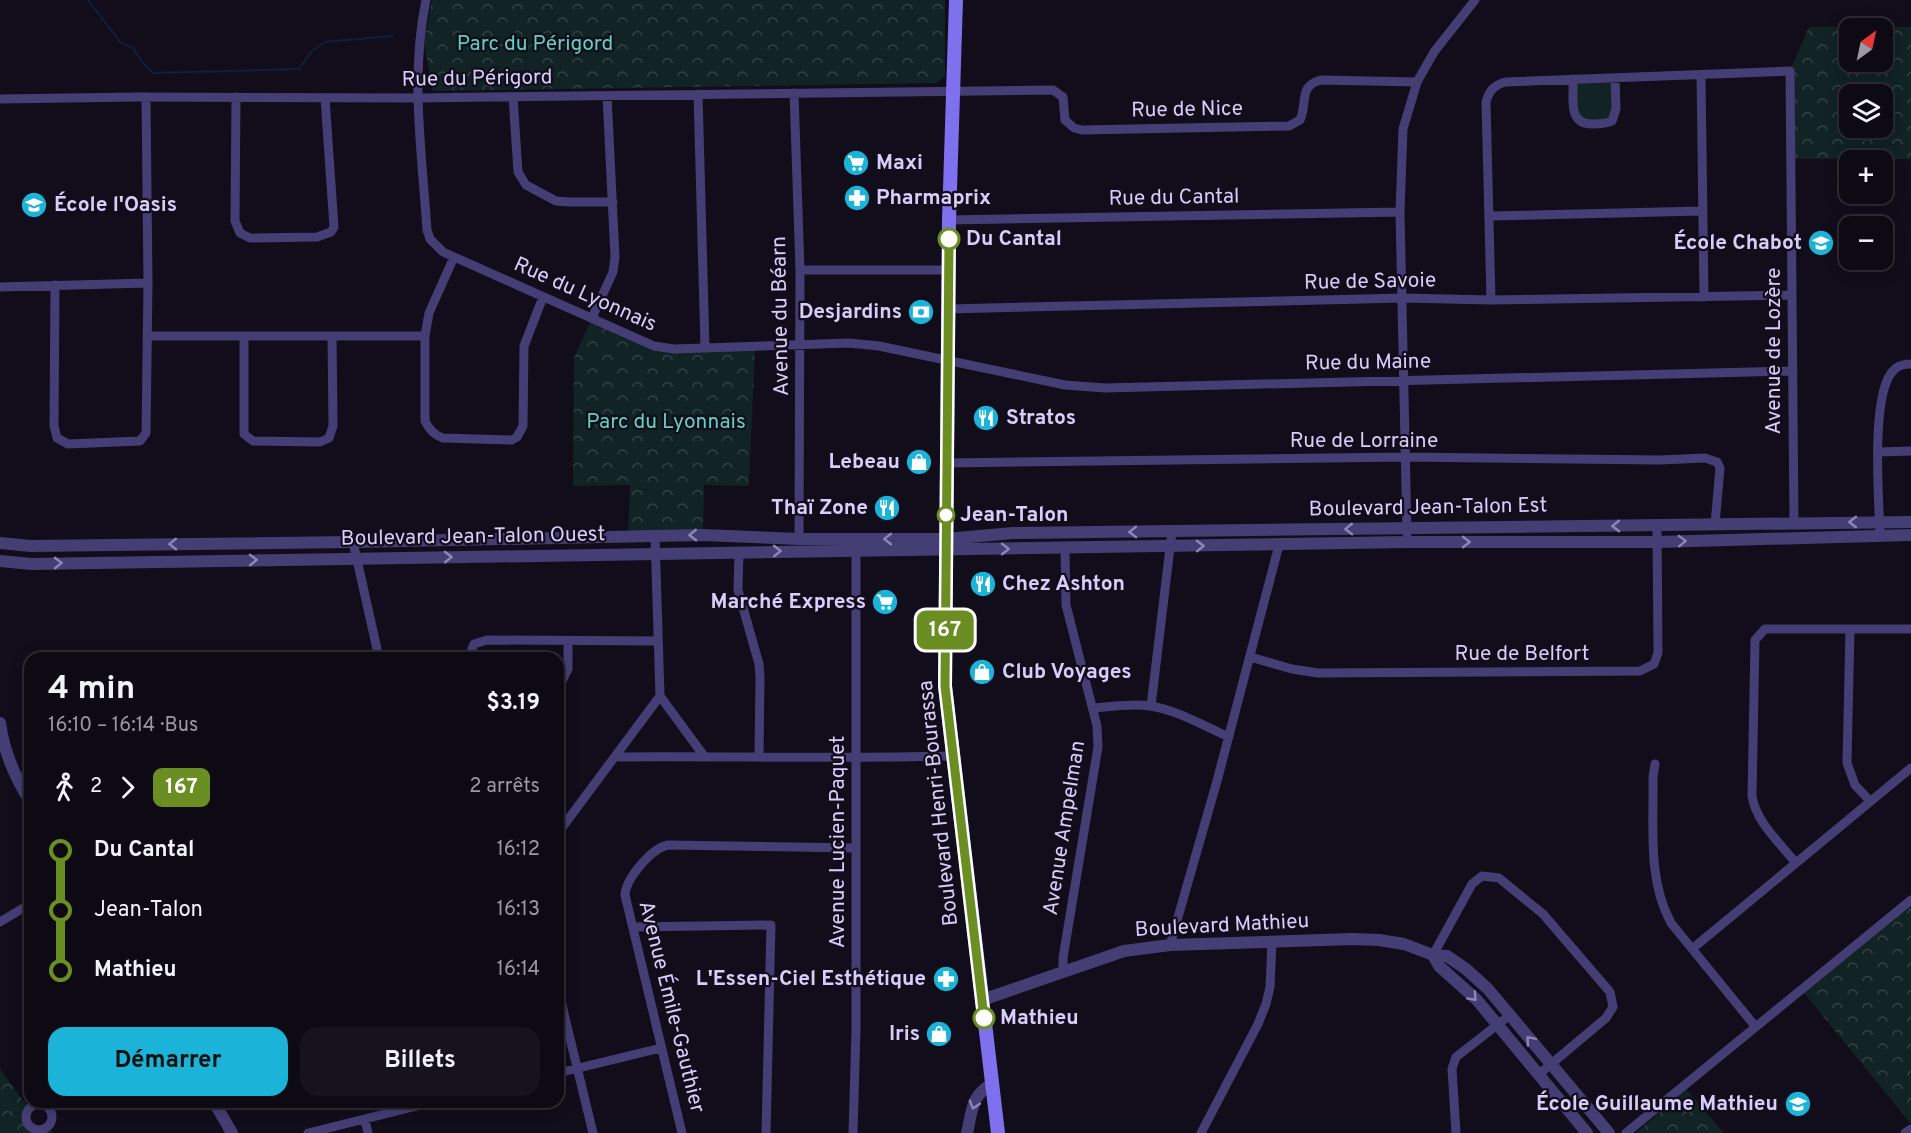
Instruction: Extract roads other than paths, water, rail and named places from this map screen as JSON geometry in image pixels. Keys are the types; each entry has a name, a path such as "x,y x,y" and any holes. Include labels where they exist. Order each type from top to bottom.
{"main road":[{"name":"Boulevard Henri-Bourassa","path":"956,0 949,220 945,686 998,1133"}],"street":[{"name":"Rue du Lyonnais","path":"426,0 419,54 418,98 427,230 435,246 443,252 654,346 674,349 849,343 879,346 948,361"},
{"path":"1407,542 1400,212 1403,129 1417,82 1434,52 1475,0"},
{"name":"Avenue de Lozère","path":"1701,75 1790,70 1794,523"},
{"path":"1491,300 1486,102 1488,94 1497,84 1701,75 1704,297"},
{"path":"1573,80 1576,118 1585,124 1596,124 1607,123 1615,116 1615,78"},
{"name":"Rue de Nice","path":"954,90 1053,90 1063,97 1065,120 1074,128 1082,130 1290,126 1300,120 1304,110 1306,89 1315,82 1321,80 1417,82"},
{"name":"Rue du Périgord","path":"0,99 418,98 954,90"},
{"name":"Avenue du Béarn","path":"794,93 800,270 799,539"},
{"path":"698,94 705,347"},
{"path":"592,318 613,272 615,257 607,96"},
{"path":"236,97 235,220 240,233 250,238 318,237 331,232 333,227 325,98"},
{"path":"513,97 518,172 526,185 556,201 613,202"},
{"path":"56,285 54,426 57,438 68,444 135,442 144,439 146,433 148,283 146,98"},
{"path":"1489,216 1702,211"},
{"name":"Rue du Cantal","path":"949,220 1400,212"},
{"path":"454,257 429,313 425,336 425,421 436,436 512,440 517,436 523,426 524,346 543,297"},
{"path":"800,270 949,270"},
{"path":"0,287 148,283"},
{"name":"Rue de Savoie","path":"948,309 1403,298 1491,300 1792,295"},
{"path":"147,336 425,336"},
{"path":"244,336 244,434 253,441 320,442 329,438 333,426 332,336"},
{"name":"Rue du Maine","path":"948,361 1065,386 1105,388 1793,371"},
{"path":"1880,535 1878,434 1881,399 1892,370 1905,364 1911,364"},
{"path":"1879,452 1911,451"},
{"name":"Rue de Lorraine","path":"947,463 1405,458 1660,460 1705,458 1717,462 1720,468 1715,524"},
{"name":"Boulevard Jean-Talon Est","path":"946,544 1012,533 1911,522"},
{"name":"Rue de Belfort","path":"1250,657 1292,669 1317,673 1640,671 1654,664 1658,652 1657,525"},
{"path":"1151,706 1172,531"},
{"name":"Boulevard Jean-Talon Ouest","path":"0,543 32,546 703,535 946,544"},
{"name":"Boulevard Jean-Talon Est","path":"946,544 1065,549 1407,542 1657,542 1911,535"},
{"path":"655,536 660,696 704,756"},
{"path":"354,542 378,652"},
{"name":"Boulevard Jean-Talon Ouest","path":"0,561 31,564 655,554 856,550 946,544"},
{"path":"1170,945 1229,737 1279,545"},
{"name":"Avenue Ampelman","path":"1063,973 1063,958 1098,747 1093,708 1066,605 1065,549"},
{"name":"Avenue Lucien-Paquet","path":"853,1133 856,1030 856,550"},
{"path":"738,552 738,590 759,664 759,756"},
{"path":"1796,863 1758,818 1754,807 1752,784 1755,640 1765,629 1911,629"},
{"path":"1850,629 1847,763 1855,785 1870,801"},
{"path":"472,652 474,644 487,640 658,640"},
{"path":"564,677 568,669 568,641"},
{"path":"564,825 660,696"},
{"path":"1093,708 1127,705 1151,706 1184,717 1229,737"},
{"path":"0,723 3,745 24,791"},
{"path":"615,757 953,756"},
{"path":"1655,764 1654,874 1657,892 1671,923 1755,1026"},
{"path":"1692,949 1911,768"},
{"name":"Avenue Émile-Gauthier","path":"682,1133 625,895 625,886 661,846 856,848"},
{"path":"1433,955 1472,884 1482,876 1499,878 1543,914 1610,992 1613,1007 1605,1018 1538,1075"},
{"path":"1626,1133 1911,900"},
{"path":"0,922 24,908"},
{"path":"633,927 771,925 766,1133"},
{"name":"Boulevard Mathieu","path":"982,1000 1124,951 1170,945 1272,941 1379,940 1404,944 1433,955 1447,956 1488,989 1609,1133"},
{"path":"1201,1133 1258,1024 1266,1004 1270,987 1272,941"},
{"name":"Boulevard Mathieu","path":"1433,955 1439,966 1477,1000 1587,1133"},
{"path":"564,1013 594,1133"},
{"path":"1456,1133 1452,1069 1456,1057 1510,1015"},
{"path":"564,1071 661,1048"},
{"path":"967,1133 976,1097 992,1084"},
{"path":"217,1108 232,1133"},
{"path":"308,1133 410,1108"},
{"path":"365,1120 368,1133"},
{"path":"1905,1133 1911,1129"}],"waterway":[{"path":"88,0 121,43 132,47 153,73 299,69 312,51 325,42 392,36"}],"place":[{"name":"Maxi","path":"856,163"},
{"name":"Pharmaprix","path":"857,198"},
{"name":"École l'Oasis","path":"34,205"},
{"name":"Du Cantal","path":"949,239"},
{"name":"École Chabot","path":"1821,243"},
{"name":"Desjardins","path":"921,312"},
{"name":"Stratos","path":"986,418"},
{"name":"Lebeau","path":"919,462"},
{"name":"Thaï Zone","path":"887,508"},
{"name":"Jean-Talon","path":"946,515"},
{"name":"Chez Ashton","path":"983,584"},
{"name":"Marché Express","path":"885,602"},
{"name":"Club Voyages","path":"982,672"},
{"name":"L'Essen-Ciel Esthétique","path":"946,979"},
{"name":"Mathieu","path":"984,1018"},
{"name":"Iris","path":"939,1034"},
{"name":"École Guillaume Mathieu","path":"1798,1104"}],"park label":[{"name":"Parc du Périgord","path":"535,44"},
{"name":"Parc du Lyonnais","path":"666,422"}]}
